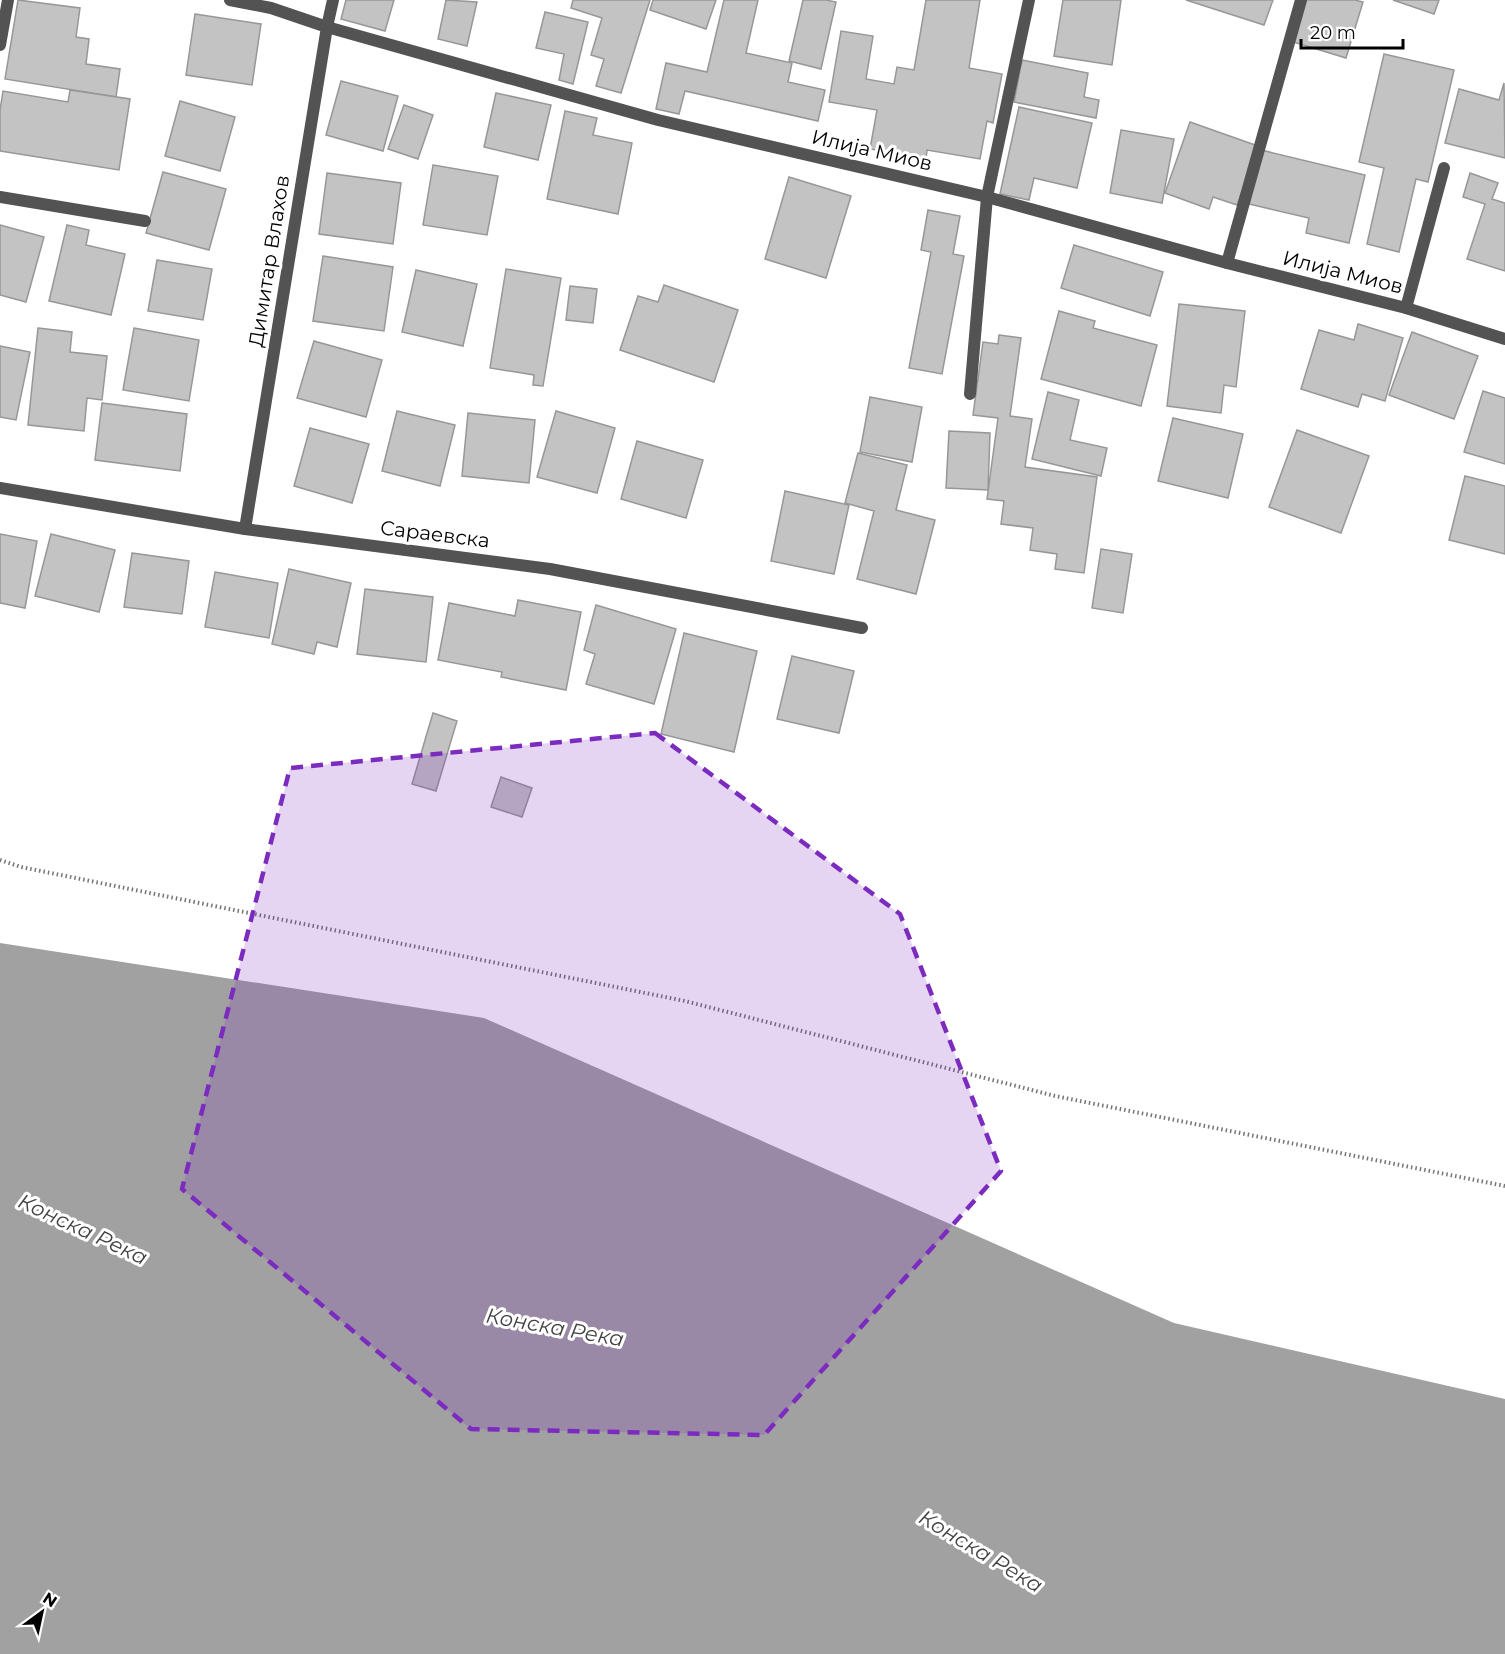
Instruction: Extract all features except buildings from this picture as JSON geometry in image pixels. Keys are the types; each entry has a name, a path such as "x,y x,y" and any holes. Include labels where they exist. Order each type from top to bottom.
{"street":[{"path":"0,45 8,0"},
{"name":"Илија Миов","path":"230,0 271,8 327,27 658,120 987,197 1227,263 1406,308 1505,339"},
{"name":"Димитар Влахов","path":"245,529 333,0"},
{"path":"970,394 987,197 1029,0"},
{"path":"1227,263 1301,0"},
{"path":"1406,308 1444,168"},
{"path":"0,197 145,221"},
{"name":"Сараевска","path":"0,488 245,529 550,568 862,628"}],"path":[{"path":"0,860 21,867 685,1001 1055,1096 1505,1186"}],"highlighted area":[{"path":"655,733 900,914 1001,1171 764,1435 471,1429 182,1189 290,768"}],"water":[{"name":"Конска Река","path":"0,943 484,1018 1174,1323 1505,1399 1505,1654 0,1654"}]}
